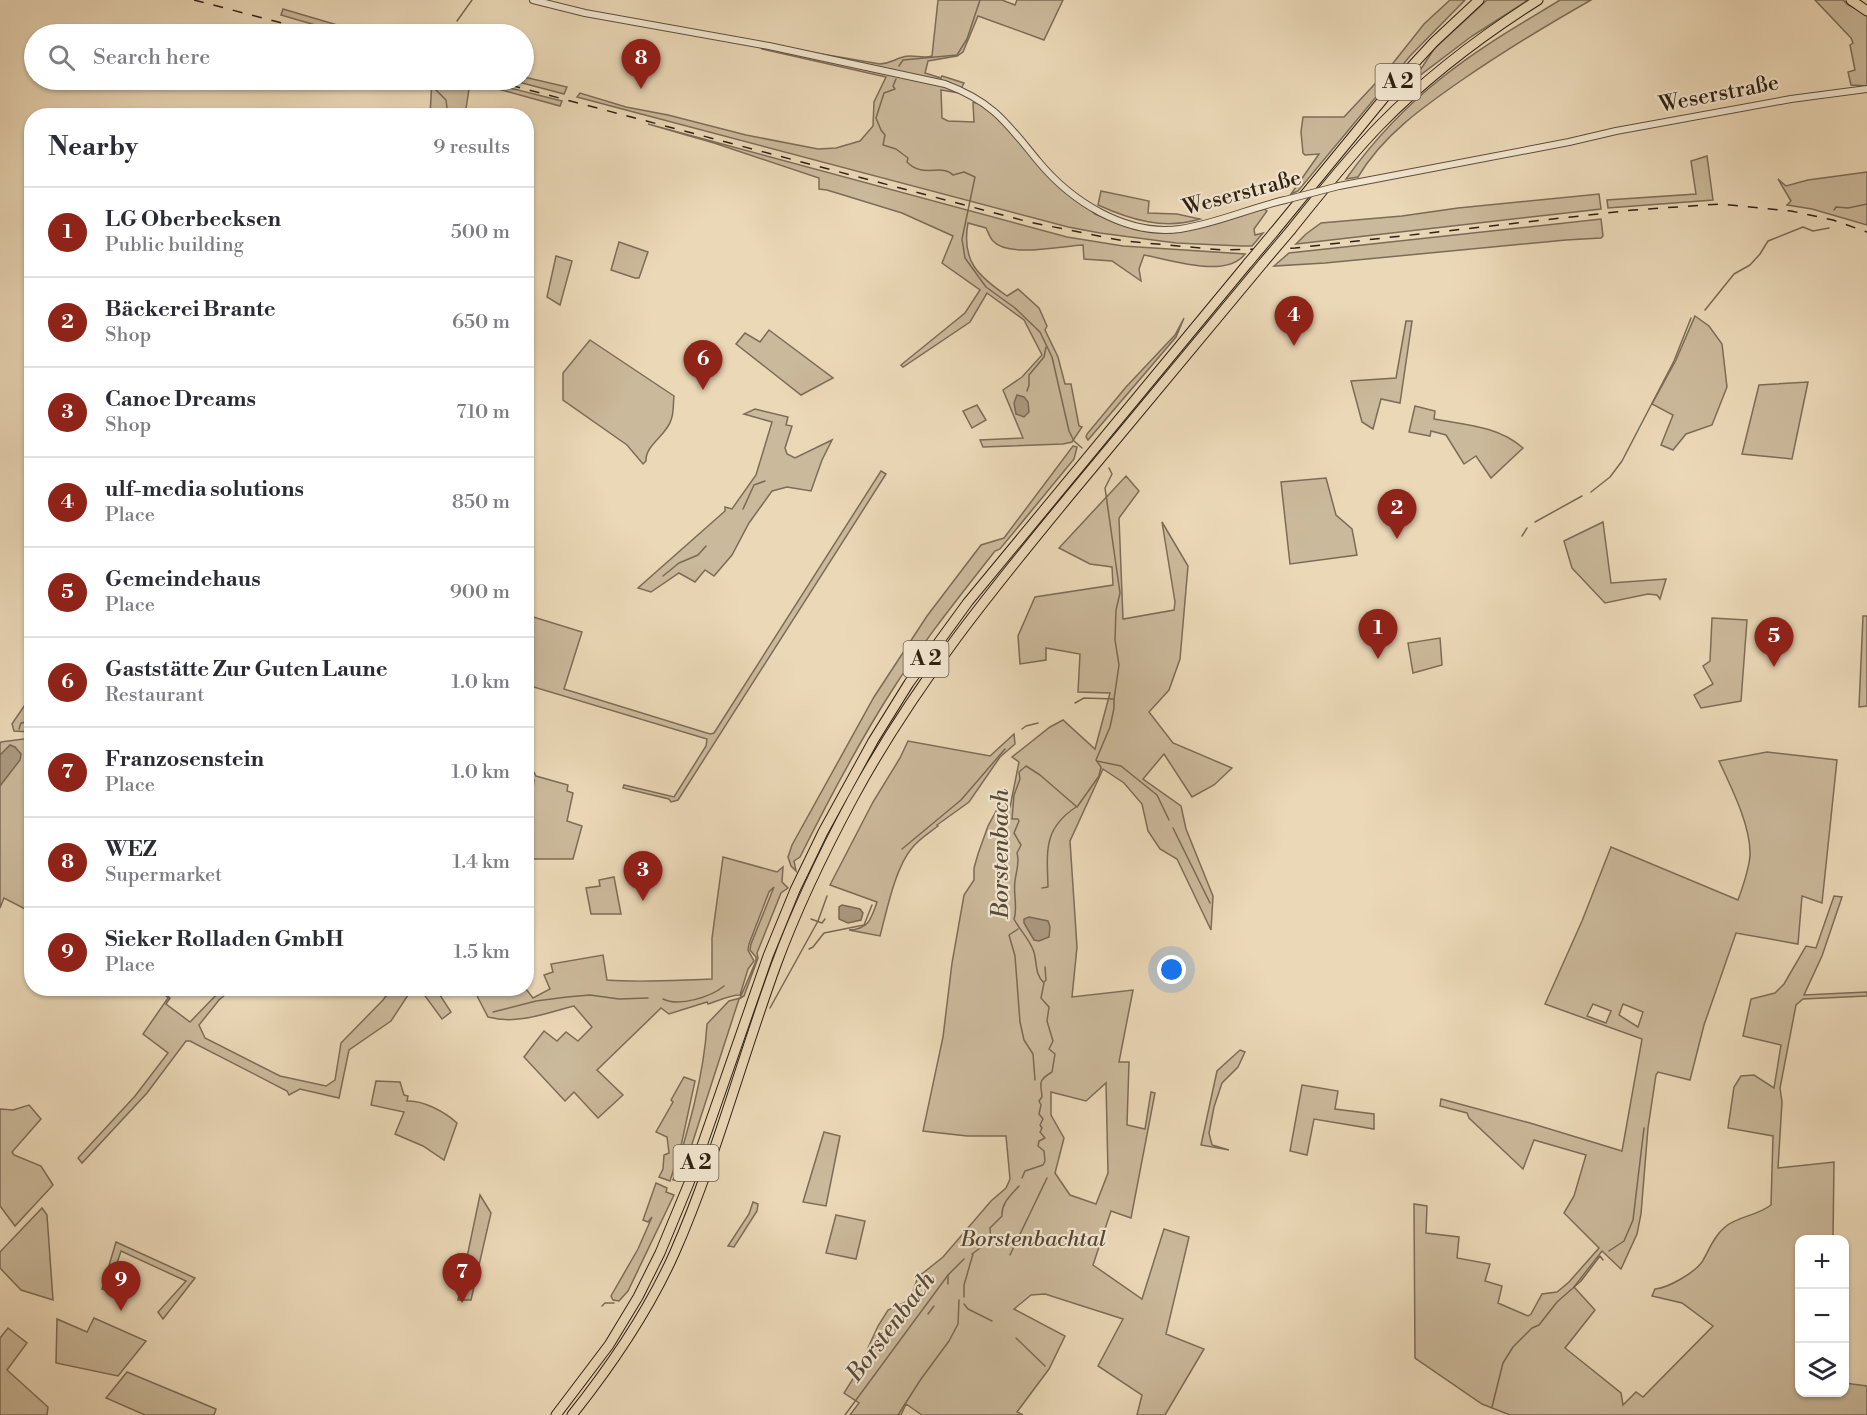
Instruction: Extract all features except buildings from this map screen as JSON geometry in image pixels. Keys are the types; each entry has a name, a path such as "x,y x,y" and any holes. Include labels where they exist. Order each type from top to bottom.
{"highway":[{"name":"A 2","path":"556,1415 609,1345 638,1297 660,1253 689,1183 768,956 795,890 844,791 909,683 968,602 1398,81 1434,42 1479,0"},
{"name":"A 2","path":"572,1415 628,1336 672,1257 701,1185 778,961 807,893 854,798 920,688 977,608 1360,146 1400,105 1455,56 1538,0"},
{"path":"1851,0 1867,11"}],"street":[{"name":"Weserstraße","path":"533,0 945,84 970,95 1005,120 1049,174 1095,210 1126,223 1159,229 1179,229 1339,186 1616,131 1791,99 1867,89"}],"green space":[{"path":"938,0 1002,0 1015,5 1017,0 1063,0 1044,40 978,16 963,52 957,56 928,61 925,73 964,83 959,93 941,90 942,118 948,121 974,122 973,103 979,102 991,109 1036,159 1095,214 1126,226 1170,233 1264,209 1267,211 1254,229 1255,235 1263,233 1252,246 1242,246 1176,243 1068,227 577,97 580,93 626,107 746,135 818,149 836,148 860,141 873,126 874,102 886,77 762,49 758,43 880,64 906,56 932,56"},
{"path":"1450,0 1465,0 1410,56 1298,191 1291,194 1319,154 1305,155 1303,153 1301,132 1303,117 1344,117 1386,72 1424,24"},
{"path":"1487,0 1528,0 1472,36 1419,76 1417,75 1434,49"},
{"path":"1560,0 1591,0 1478,69 1433,101 1379,148 1358,177 1346,179 1391,124 1430,87 1486,46"},
{"path":"1815,0 1843,0 1867,14 1867,86 1851,85 1848,72 1855,70 1850,45 1853,43 1851,38"},
{"path":"283,9 334,24 312,24 281,15"},
{"path":"534,79 567,87 564,94 534,86"},
{"path":"431,90 469,90 466,108 430,108"},
{"path":"502,90 518,90 562,101 560,106"},
{"path":"648,124 1067,237 1123,246 1245,254 1236,261 1212,267 1144,255 1139,269 1141,281 1112,261 1084,259 1083,245 1035,250 1010,249 993,241 986,228 968,223 967,248 980,274 1007,296 1018,289 1039,308 1047,326 1045,330 1058,357 1065,384 1071,384 1079,426 1082,427 1072,442 1063,444 983,447 980,440 1023,438 1003,390 1022,377 1042,355 1024,320 987,293 970,322 903,367 901,365 965,313 980,290 942,263 953,236 902,213 819,189 819,178"},
{"path":"1707,156 1713,200 1608,208 1607,200 1696,194 1691,161"},
{"path":"1867,172 1867,225 1812,209 1787,205 1791,201 1778,179 1786,186 1808,180"},
{"path":"1101,191 1149,201 1148,213 1177,214 1200,219 1174,224 1135,219 1098,205"},
{"path":"1599,194 1601,209 1296,244 1321,223"},
{"path":"1601,219 1603,236 1601,238 1274,266 1289,253"},
{"path":"619,242 648,252 639,278 611,270"},
{"path":"556,256 572,261 560,305 547,297"},
{"path":"1695,316 1709,326 1722,344 1727,387 1712,425 1686,434 1673,450 1661,445 1673,415 1652,404 1676,360"},
{"path":"1184,318 1176,337 1088,440 1087,434 1126,387 1175,335"},
{"path":"1406,321 1412,321 1400,403 1381,399 1373,429 1362,422 1351,381 1396,378"},
{"path":"769,330 833,378 801,395 736,344 745,333 760,342"},
{"path":"590,340 674,396 673,414 669,425 652,445 643,464 627,445 563,400 563,373"},
{"path":"1808,382 1792,459 1742,454 1759,385"},
{"path":"977,405 986,420 972,428 963,411"},
{"path":"1415,406 1435,411 1434,419 1492,431 1523,448 1491,478 1476,456 1464,464 1446,435 1431,431 1430,436 1409,432"},
{"path":"755,409 788,417 786,425 792,426 785,448 787,454 795,458 832,440 811,491 787,487 772,491 749,523 732,555 714,576 705,570 695,582 679,573 651,592 638,588 725,511 725,507 732,509 756,475 772,422 744,414"},
{"path":"1073,446 1077,447 1074,459 954,603 891,692 843,773 800,857 794,861 796,871 791,866 788,857 792,845 874,697 927,616 981,545 1004,538"},
{"path":"881,471 886,474 678,800 671,802 669,799 623,788 624,785 674,797 706,746 707,739 534,687 534,617 582,632 564,689 710,734 714,733"},
{"name":"Borstenbachtal","path":"1126,476 1139,491 1119,518 1123,619 1174,610 1175,602 1162,522 1188,566 1180,659 1169,690 1149,712 1173,743 1232,768 1214,785 1192,797 1164,754 1143,779 1181,806 1186,829 1213,896 1211,930 1177,859 1160,849 1148,831 1142,804 1124,783 1103,769 1070,841 1077,947 1072,997 1133,990 1119,1062 1129,1062 1127,1125 1145,1129 1151,1092 1155,1093 1131,1218 1111,1211 1093,1265 1142,1299 1164,1229 1189,1237 1166,1334 1204,1349 1165,1415 1137,1415 1142,1395 1098,1366 1123,1319 1045,1294 1031,1295 1014,1309 1065,1336 1049,1369 1017,1412 1023,1415 922,1415 906,1404 901,1415 850,1415 859,1403 844,1393 888,1310 910,1300 918,1277 943,1257 991,1201 1006,1188 1010,1179 1006,1136 967,1136 923,1131 943,1037 952,963 964,895 974,880 974,868 988,826 1001,802 1010,807 1019,762 1012,757 1050,727 1063,720 1095,749 1110,693 1078,692 1080,654 1046,648 1046,660 1020,664 1018,636 1035,597 1113,585 1112,567 1090,564 1059,548","holes":["1106,1083 1108,1173 1096,1204 1070,1195 1055,1173 1064,1138 1051,1115 1051,1092 1086,1101"]},
{"path":"1326,478 1336,515 1352,529 1357,555 1290,564 1281,482"},
{"path":"1603,522 1611,583 1666,579 1660,599 1657,595 1648,594 1605,603 1572,568 1564,541"},
{"path":"1863,616 1867,616 1867,706 1859,707"},
{"path":"1712,618 1747,620 1741,701 1701,708 1694,695 1713,684 1703,666 1710,661"},
{"path":"1440,638 1442,665 1413,673 1408,643"},
{"path":"24,706 24,732 14,731 12,724"},
{"path":"1014,734 1015,744 1000,757 969,802 937,825 906,856 892,890 880,936 849,930 861,928 868,922 877,902 830,885 908,741 990,756"},
{"path":"24,739 24,908 4,898 0,908 1,742"},
{"path":"1767,752 1837,760 1822,903 1802,896 1798,944 1736,933 1704,1025 1690,1080 1658,1072 1656,1075 1637,1234 1621,1269 1602,1251 1574,1287 1595,1310 1565,1348 1621,1393 1623,1405 1636,1392 1643,1397 1713,1326 1682,1303 1652,1296 1655,1289 1673,1283 1698,1266 1725,1227 1771,1205 1773,1136 1728,1128 1734,1087 1741,1076 1754,1075 1774,1088 1781,1045 1743,1036 1751,999 1775,993 1784,984 1806,946 1816,948 1834,896 1842,897 1822,956 1804,995 1867,992 1867,996 1803,999 1796,1005 1780,1088 1782,1102 1778,1168 1834,1162 1833,1235 1795,1235 1795,1397 1849,1397 1849,1384 1867,1386 1867,1415 1510,1415 1482,1404 1415,1358 1414,1204 1427,1206 1426,1233 1459,1237 1457,1258 1490,1264 1485,1281 1502,1286 1498,1303 1528,1316 1542,1294 1557,1292 1599,1248 1564,1213 1574,1196 1586,1155 1534,1140 1523,1169 1469,1118 1467,1113 1440,1106 1441,1099 1622,1151 1642,1039 1545,1004 1582,921 1611,847 1738,900 1746,878 1750,855 1747,832 1719,761","holes":["1593,1004 1611,1011 1606,1023 1587,1016","1623,1004 1643,1012 1638,1027 1619,1015"]},
{"path":"534,772 536,776 568,785 567,791 573,793 567,821 582,826 573,859 534,859"},
{"path":"723,857 777,872 783,867 782,882 788,888 781,893 757,953 758,958 744,996 739,999 680,1181 673,1180 699,1083 707,1024 729,1001 740,998 756,961 756,957 750,950 751,944 774,887 769,892 749,944 748,950 754,961 748,969 740,995 669,1014 661,1008 597,1070 623,1095 598,1118 574,1092 565,1101 524,1057 544,1031 557,1041 566,1032 578,1041 592,1027 574,1006 521,1019 499,1019 488,1017 477,996 531,996 533,998 550,989 544,975 553,972 551,964 603,955 607,980 712,979 712,938"},
{"path":"614,877 621,914 591,914 586,888 600,886 599,880"},
{"path":"166,996 170,998 166,1004 190,1022 215,996 224,996 199,1025 205,1038 280,1076 326,1086 335,1080 341,1043 386,996 407,996 391,1021 349,1050 339,1098 300,1089 289,1095 287,1091 186,1041 147,1093 82,1163 78,1158 135,1096 168,1053 143,1034 168,998"},
{"path":"425,996 441,996 451,1012 442,1019"},
{"path":"1240,1050 1245,1052 1238,1067 1222,1083 1209,1133 1212,1145 1229,1150 1201,1145 1217,1071"},
{"path":"684,1077 695,1081 681,1146 670,1181 659,1177 663,1169 664,1155 669,1153 667,1137 656,1132"},
{"path":"376,1081 400,1082 404,1095 408,1096 407,1101 420,1102 434,1108 457,1123 444,1160 423,1146 395,1134 404,1112 371,1105"},
{"path":"1302,1085 1338,1091 1335,1109 1374,1114 1374,1129 1314,1119 1307,1155 1290,1151"},
{"path":"29,1105 41,1119 12,1152 14,1155 41,1166 53,1185 15,1226 0,1206 0,1109 13,1110"},
{"path":"824,1132 840,1136 826,1206 803,1202"},
{"path":"656,1183 667,1188 666,1192 674,1195 628,1291 619,1301 613,1300 611,1296 638,1249 652,1217 648,1222 643,1220"},
{"path":"480,1195 491,1213 471,1300 458,1300"},
{"path":"753,1202 758,1204 757,1211 734,1247 728,1246 749,1214"},
{"path":"42,1208 47,1215 53,1300 21,1290 0,1268 0,1252"},
{"path":"836,1215 865,1221 856,1259 826,1253"},
{"path":"116,1242 195,1278 163,1319 158,1312 186,1281 121,1251 108,1291 102,1289"},
{"path":"94,1318 146,1341 118,1376 56,1363 57,1319 87,1332"},
{"path":"8,1328 27,1343 7,1370 48,1407 47,1415 0,1415 0,1338"},
{"path":"127,1372 216,1409 214,1415 145,1415 106,1398"}],"shaded area":[{"path":"1017,395 1024,397 1028,402 1029,412 1024,417 1016,414 1014,403"},
{"path":"10,745 21,754 20,760 0,786 0,755"},
{"path":"842,905 860,909 863,913 861,920 848,923 839,919 839,907"},
{"path":"1029,917 1048,921 1049,937 1039,941 1034,940 1024,923 1024,919"}],"waterway":[{"path":"457,21 472,0"},
{"name":"Borstenbach","path":"899,66 903,60 957,55 967,39 980,0"},
{"name":"Borstenbach","path":"896,79 893,86 895,89 884,93 876,118 885,135 883,145 896,149 908,158 907,162 919,170 943,170 953,175 964,172 975,177 962,239 965,258 986,287 1015,308 1040,332 1052,357 1069,431 1074,441 1082,448"},
{"path":"436,90 446,100 447,108"},
{"path":"1834,210 1836,207 1848,208 1867,204"},
{"path":"1705,310 1734,274 1750,265 1768,241 1803,227 1813,231 1829,228"},
{"path":"1591,492 1610,477 1622,461 1674,361 1691,318"},
{"path":"1027,391 1029,375 1044,357 1046,347"},
{"name":"Borstenbach","path":"1022,1178 1025,1171 1043,1165 1045,1161 1044,1151 1038,1146 1039,1141 1045,1138 1040,1132 1043,1119 1039,1114 1041,1105 1039,1101 1042,1097 1041,1083 1052,1072 1055,1054 1049,1049 1053,1041 1047,1021 1049,1007 1041,998 1044,983 1038,973 1032,947 1014,919 1017,853 1021,845 1014,833 1019,821 1012,819 1014,795 1020,779 1019,772 1026,766 1077,807 1099,776 1101,767 1096,760 1110,727 1119,665 1115,640 1116,610 1120,593 1105,488 1112,474 1109,468"},
{"path":"743,509 754,485 765,481"},
{"path":"1535,522 1582,496"},
{"path":"1522,536 1527,528"},
{"path":"663,576 679,563 698,555 706,546"},
{"path":"1075,703 1084,698 1114,699"},
{"path":"19,729 21,723 24,722"},
{"path":"1022,729 1038,723"},
{"path":"902,849 961,800 1005,749"},
{"path":"1097,761 1121,766 1157,795 1169,820"},
{"path":"1042,888 1048,887 1047,862 1052,832 1065,815 1076,807"},
{"path":"1173,828 1210,903"},
{"path":"770,1008 818,921 827,896"},
{"path":"809,949 824,933 864,925 872,905"},
{"path":"811,919 822,923 825,919"},
{"path":"1018,929 1009,935 1015,956 1020,1022 1024,1040 1033,1054 1035,1080"},
{"path":"1044,982 1046,980 1045,967"},
{"path":"663,999 677,1002 695,1000 724,986"},
{"path":"493,1012 536,1001 567,997 590,995 619,999 648,998"},
{"path":"1609,1251 1624,1241 1633,1220 1644,1128"},
{"path":"1010,1255 1047,1178"},
{"name":"Borstenbach","path":"972,1254 991,1240 990,1228 1002,1216 1005,1203 1019,1186"},
{"name":"Borstenbach","path":"964,1297 964,1285 973,1254"},
{"path":"1492,1407 1503,1363 1513,1347 1532,1328 1539,1325 1557,1302 1581,1281 1600,1256 1603,1260"},
{"name":"Borstenbach","path":"845,1415 948,1275 964,1259"},
{"name":"Borstenbach","path":"948,1275 948,1284"},
{"name":"Borstenbach","path":"898,1415 949,1341 958,1324 959,1300"},
{"path":"602,1306 605,1303 614,1303"},
{"path":"964,1304 968,1309 992,1321"},
{"path":"928,1314 934,1306"},
{"path":"1016,1338 1045,1366"}],"railway":[{"path":"194,0 286,24"},
{"path":"529,90 1029,222 1124,241 1222,250 1295,248 1633,210 1720,204 1791,211 1833,220 1867,232"}],"place":[{"name":"WEZ","path":"641,89"},
{"name":"ulf-media solutions","path":"1294,346"},
{"name":"Gaststätte Zur Guten Laune","path":"703,390"},
{"name":"Bäckerei Brante","path":"1397,539"},
{"name":"LG Oberbecksen","path":"1378,659"},
{"name":"Gemeindehaus","path":"1774,667"},
{"name":"Canoe Dreams","path":"643,901"},
{"name":"Franzosenstein","path":"462,1303"},
{"name":"Sieker Rolladen GmbH","path":"121,1311"}]}
